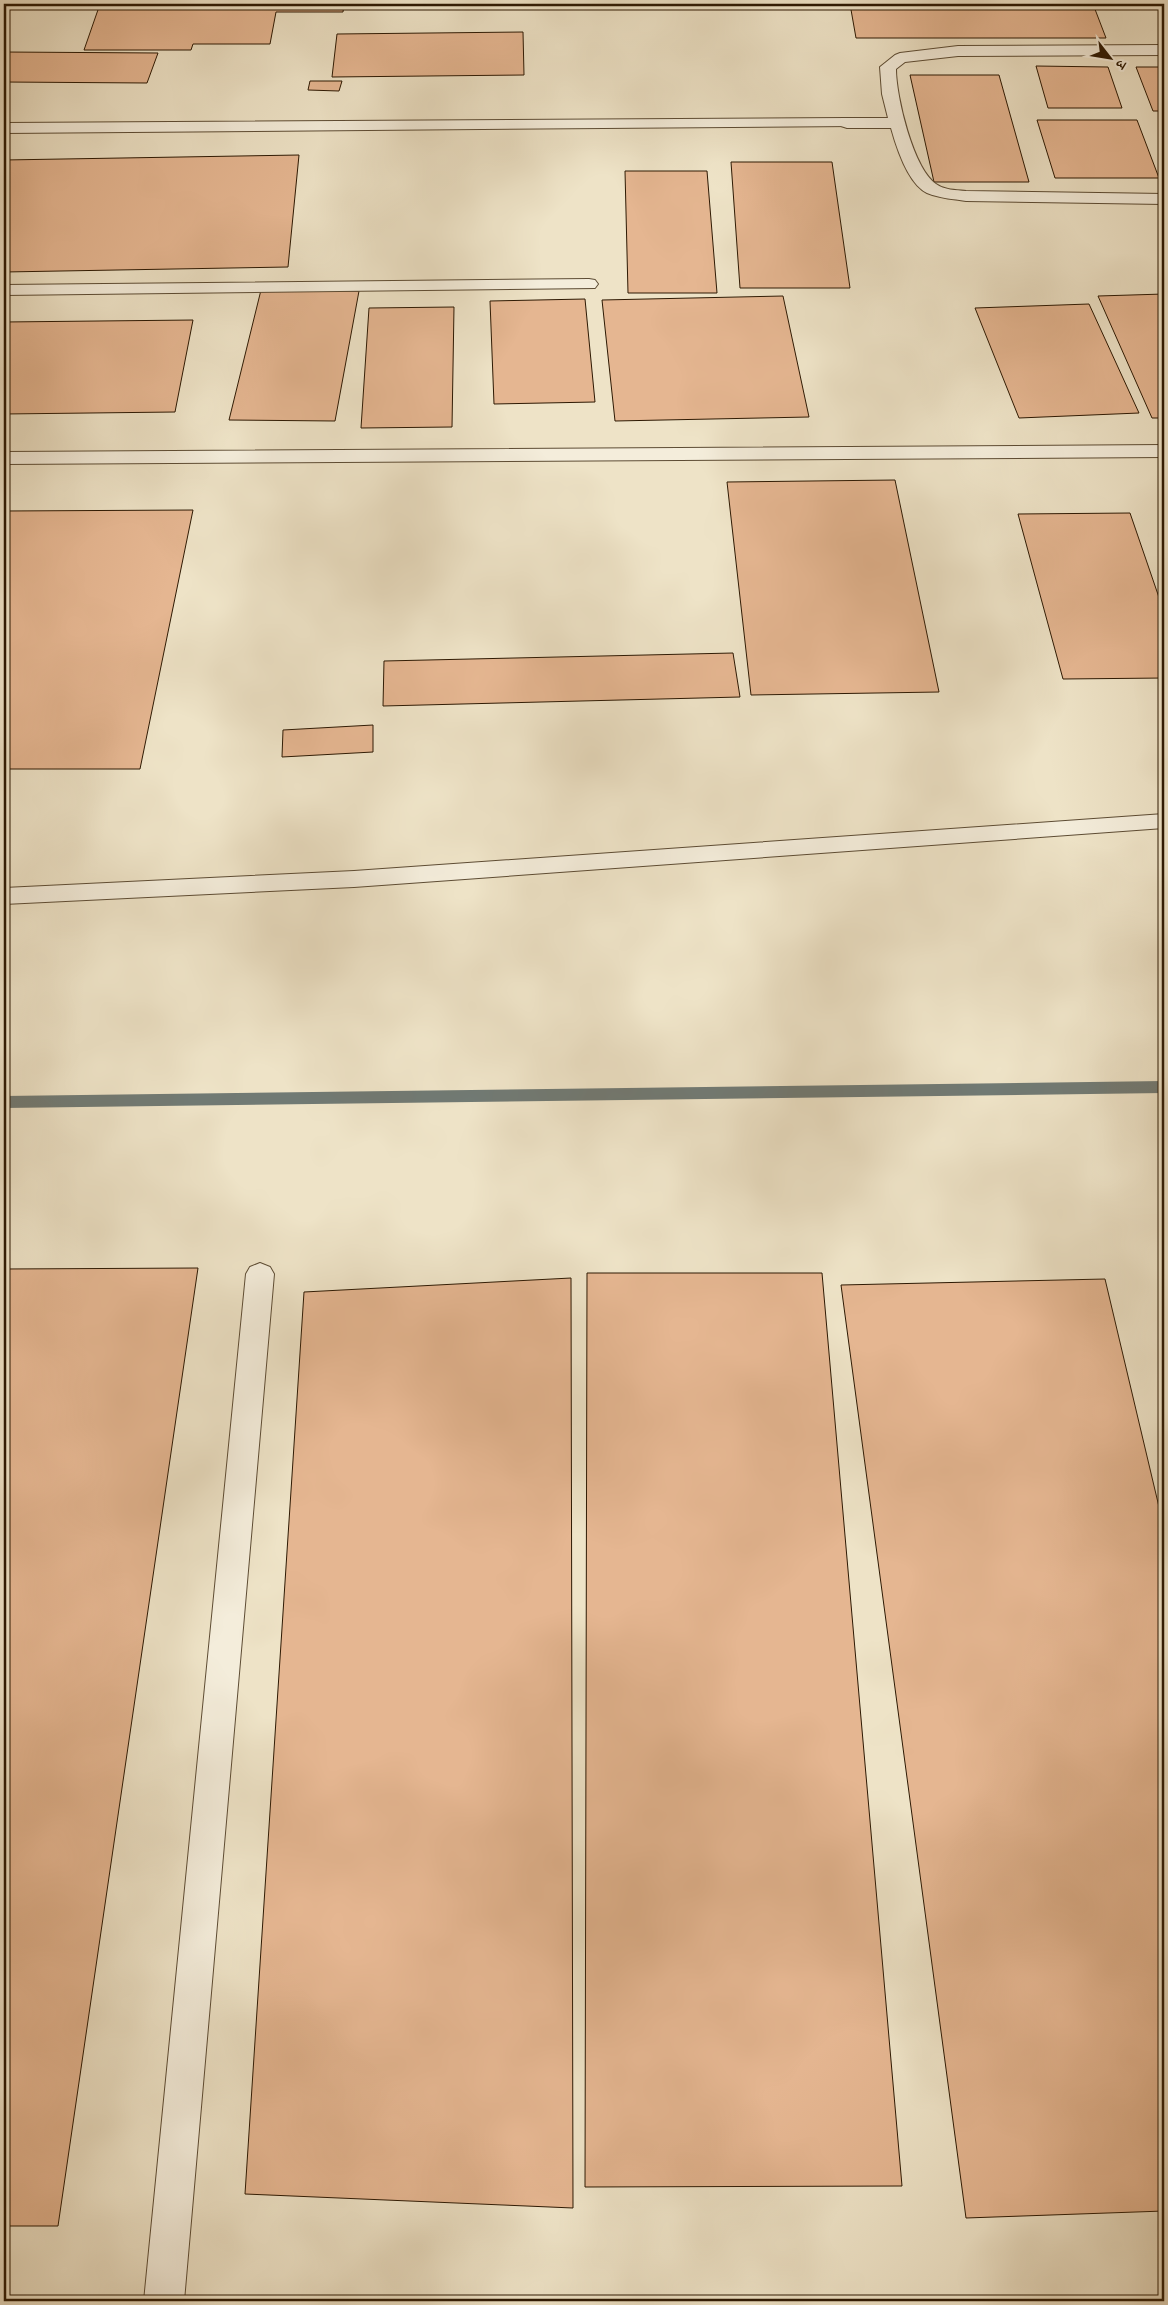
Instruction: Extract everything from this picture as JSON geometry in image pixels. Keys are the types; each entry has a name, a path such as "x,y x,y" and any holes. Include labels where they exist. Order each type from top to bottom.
{"street":[{"path":"1164,50 958,51 920,54 900,58 888,67 887,80 897,123 917,176 929,187 945,193 966,196 1164,199"},
{"path":"4,128 897,123"},
{"path":"4,290 589,284"},
{"path":"4,458 1164,451"},
{"path":"4,896 354,879 1164,821"},
{"path":"164,2301 260,1274"}],"building":[{"path":"100,4 344,4 343,12 276,12 270,44 193,44 191,50 84,50"},
{"path":"850,4 1093,4 1106,38 856,38"},
{"path":"523,32 524,75 332,77 337,34"},
{"path":"4,52 158,53 147,83 4,82"},
{"path":"1036,66 1108,67 1122,108 1048,108"},
{"path":"1136,67 1164,67 1164,111 1153,111"},
{"path":"910,75 999,75 1029,182 934,182"},
{"path":"310,81 342,81 339,91 308,90"},
{"path":"1037,120 1137,120 1159,178 1055,178"},
{"path":"299,155 288,267 4,272 4,160"},
{"path":"731,162 832,162 850,288 740,288"},
{"path":"625,171 707,171 717,293 628,293"},
{"path":"261,290 359,291 335,421 229,420"},
{"path":"1164,294 1164,418 1152,418 1098,296"},
{"path":"783,296 809,417 615,421 602,300"},
{"path":"585,299 595,402 494,404 490,301"},
{"path":"1089,304 1139,413 1019,418 975,308"},
{"path":"454,307 452,427 361,428 369,308"},
{"path":"193,320 175,412 4,414 4,322"},
{"path":"895,480 939,692 751,695 727,482"},
{"path":"193,510 140,769 4,769 4,511"},
{"path":"1130,513 1164,612 1164,678 1063,679 1018,514"},
{"path":"733,653 740,697 383,706 384,661"},
{"path":"373,725 373,752 282,757 283,730"},
{"path":"198,1268 58,2226 4,2226 4,1269"},
{"path":"587,1273 822,1273 902,2186 585,2187"},
{"path":"571,1278 573,2208 245,2194 304,1292"},
{"path":"1105,1279 1164,1528 1164,2211 966,2218 841,1285"}],"waterway":[{"path":"4,1102 1164,1087"}]}
